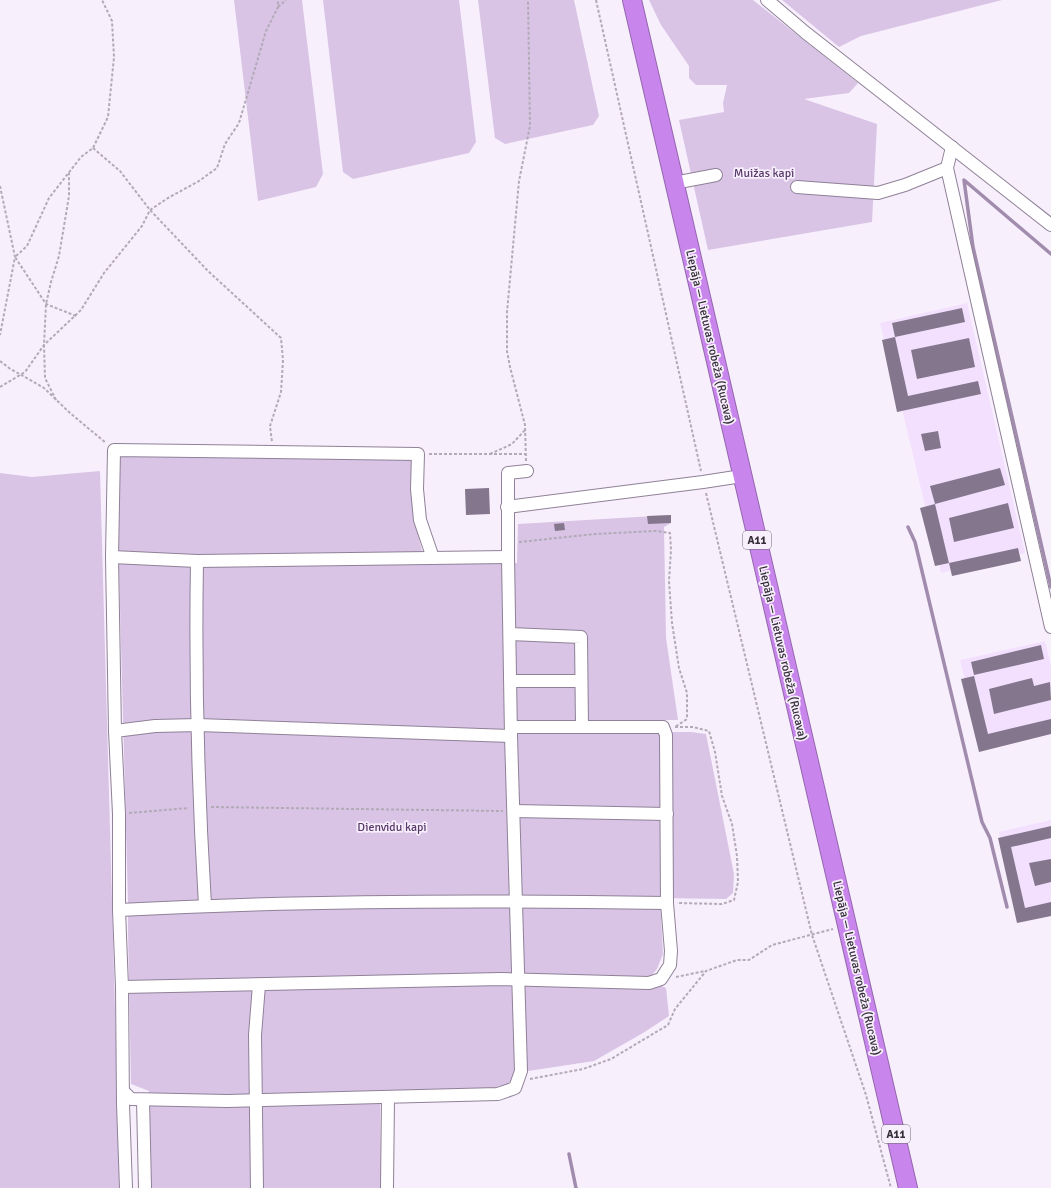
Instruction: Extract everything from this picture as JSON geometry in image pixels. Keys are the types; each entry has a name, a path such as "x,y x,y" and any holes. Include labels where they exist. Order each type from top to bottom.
{"highway":[{"name":"Liepāja — Lietuvas robeža (Rucava)","path":"632,0 908,1188"}],"street":[{"path":"767,0 806,33 1051,225"},
{"path":"952,147 947,168 1051,627"},
{"path":"797,187 878,193 905,185 947,168"},
{"path":"674,184 716,175"},
{"path":"126,1188 119,910 119,814 115,731 112,558 114,450 418,454 417,489 420,520 433,558"},
{"path":"124,1092 131,1099 143,1100 256,1101 498,1094 515,1088 521,1071 508,557 508,474 527,471"},
{"path":"508,507 742,476"},
{"path":"112,558 198,561 508,557"},
{"path":"198,561 196,635 199,807 205,905"},
{"path":"510,634 581,637 582,727"},
{"path":"511,681 582,681"},
{"path":"115,731 155,726 198,724 512,732 582,727 669,727 666,735 666,814 667,903 671,951 670,965 661,979 649,984 501,979 122,987"},
{"path":"514,811 666,814"},
{"path":"119,910 205,905 516,901 667,903"},
{"path":"257,1188 255,1035 259,985"},
{"path":"387,1188 388,1098"},
{"path":"143,1100 145,1188"}],"path":[{"path":"0,334 15,256 27,246 49,198 81,157 93,148 108,118 114,57 112,21 102,0"},
{"path":"278,0 278,7"},
{"path":"0,387 25,372 44,345 76,316 104,273 142,226 150,210 199,181 217,168 225,144 238,123 266,31 278,7 286,0"},
{"path":"527,471 525,424 507,351 507,312 519,181 530,126 528,0"},
{"path":"596,0 703,482 812,935 866,1095 891,1188"},
{"path":"93,148 120,171 150,210 208,271 281,338 283,360 281,392 270,426 272,451"},
{"path":"56,400 45,378 44,345 46,304 59,256 69,196 69,172"},
{"path":"0,186 15,256 46,304 76,316"},
{"path":"0,361 9,368 22,374 44,388 114,450"},
{"path":"489,454 512,444 525,430"},
{"path":"418,454 526,454"},
{"path":"508,543 595,534 656,531 670,533 671,550 669,581 672,623 679,668 687,693 687,719 669,727"},
{"path":"667,903 722,904 734,900 738,882 737,856 732,824 722,796 715,752 709,731 693,727 669,727"},
{"path":"119,814 199,807 514,811"},
{"path":"661,979 683,977 737,960 749,960 772,945 847,925"},
{"path":"517,1082 583,1069 611,1059 668,1025 675,1009 706,971"}],"shaded area":[{"path":"967,303 1025,553 941,573 880,323"},
{"path":"1045,641 1051,666 1051,729 982,747 960,660"},
{"path":"1051,820 1051,911 1017,918 999,832"}],"green space":[{"path":"234,0 302,0 323,174 316,187 258,201"},
{"path":"323,0 459,0 476,142 469,153 353,179 343,172"},
{"path":"478,0 574,0 599,116 593,125 505,144 495,138"},
{"name":"Muižas kapi","path":"649,0 753,0 858,83 849,93 804,99 877,124 872,222 708,250 679,120 724,112 723,103 727,85 696,85 689,78 689,66 661,25"},
{"path":"782,0 1002,0 861,36 839,47"},
{"name":"Dienvidu kapi","path":"120,453 412,458 417,525 426,564 517,563 518,524 671,515 671,523 664,527 666,638 678,720 665,720 669,732 706,734 734,874 733,893 726,899 660,898 663,954 657,969 648,980 666,988 669,1016 643,1033 594,1061 515,1073 510,1082 494,1089 380,1093 381,1188 151,1188 149,1091 131,1084 128,903 116,459"},
{"path":"100,471 120,1188 0,1188 0,473 32,477"}],"building":[{"path":"962,308 965,322 895,337 892,323"},
{"path":"895,337 908,396 978,381 981,394 897,412 882,340"},
{"path":"969,338 975,367 917,379 911,350"},
{"path":"938,431 941,448 925,451 921,434"},
{"path":"1000,468 1005,485 935,504 930,486"},
{"path":"489,488 490,514 466,515 465,489"},
{"path":"1008,503 1014,528 954,542 949,518"},
{"path":"935,504 949,563 935,566 920,508"},
{"path":"671,515 671,523 648,524 647,516"},
{"path":"564,523 565,530 555,531 554,524"},
{"path":"1018,548 1021,561 952,576 949,563"},
{"path":"1041,645 1044,659 974,675 971,662"},
{"path":"974,676 988,734 1051,719 1051,734 979,752 961,679"},
{"path":"1032,678 1034,686 1050,682 1051,700 994,714 989,689"},
{"path":"1051,826 1051,838 1011,847 1025,908 1051,902 1051,916 1017,923 998,838"},
{"path":"1051,859 1051,882 1035,886 1029,863"}],"waterway":[{"path":"1051,254 964,180 973,247 1051,587"},
{"path":"908,527 915,542 982,822 990,838 1007,907"},
{"path":"569,1154 576,1188"}]}
